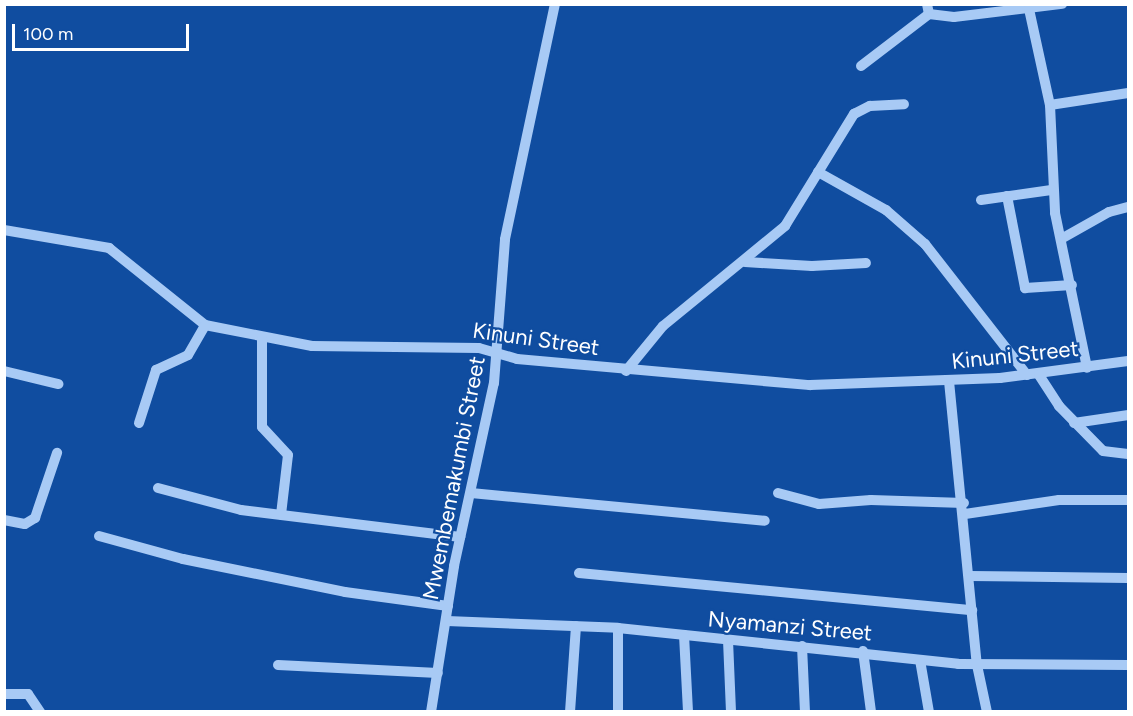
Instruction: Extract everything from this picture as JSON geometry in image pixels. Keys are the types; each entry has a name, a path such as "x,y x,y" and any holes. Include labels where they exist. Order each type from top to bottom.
{"street":[{"name":"Mwembemakumbi Street","path":"431,711 460,537 471,494 498,352 505,239 555,4"},
{"path":"861,66 928,9 954,17 1062,4"},
{"path":"1033,7 1050,105 1051,190 1087,368"},
{"path":"1050,105 1128,93"},
{"path":"627,371 663,326 745,262 785,226 861,108 904,104"},
{"path":"818,172 886,210 925,244 1027,375"},
{"path":"981,200 1051,190"},
{"path":"1007,196 1025,288 1072,285"},
{"path":"1061,239 1109,212 1128,207"},
{"name":"Kinuni Street","path":"4,230 109,248 205,325 262,338 337,348 498,352 517,359 768,384 949,381 1039,375 1128,361"},
{"path":"745,262 812,266 866,263"},
{"path":"139,423 156,370 188,355 205,325"},
{"path":"262,338 262,427 288,455 280,515"},
{"path":"4,371 58,384"},
{"path":"1039,375 1074,423 1103,451 1128,454"},
{"path":"949,381 964,508 977,665 987,711"},
{"path":"1074,423 1128,415"},
{"path":"4,520 25,524 35,518 57,453"},
{"path":"158,488 280,515 460,537"},
{"path":"471,494 765,521"},
{"path":"778,494 819,504 872,500 964,508 1059,500 1128,500"},
{"path":"99,536 345,592 448,606"},
{"path":"579,573 972,610"},
{"path":"970,576 1128,578"},
{"name":"Nyamanzi Street","path":"447,621 618,628 863,651 920,660 977,665 1128,665"},
{"path":"570,711 576,626"},
{"path":"618,628 618,711"},
{"path":"684,635 688,711"},
{"path":"728,640 731,711"},
{"path":"802,646 805,711"},
{"path":"863,651 871,711"},
{"path":"920,660 928,711"},
{"path":"278,665 438,673"},
{"path":"4,694 28,694 40,711"}]}
